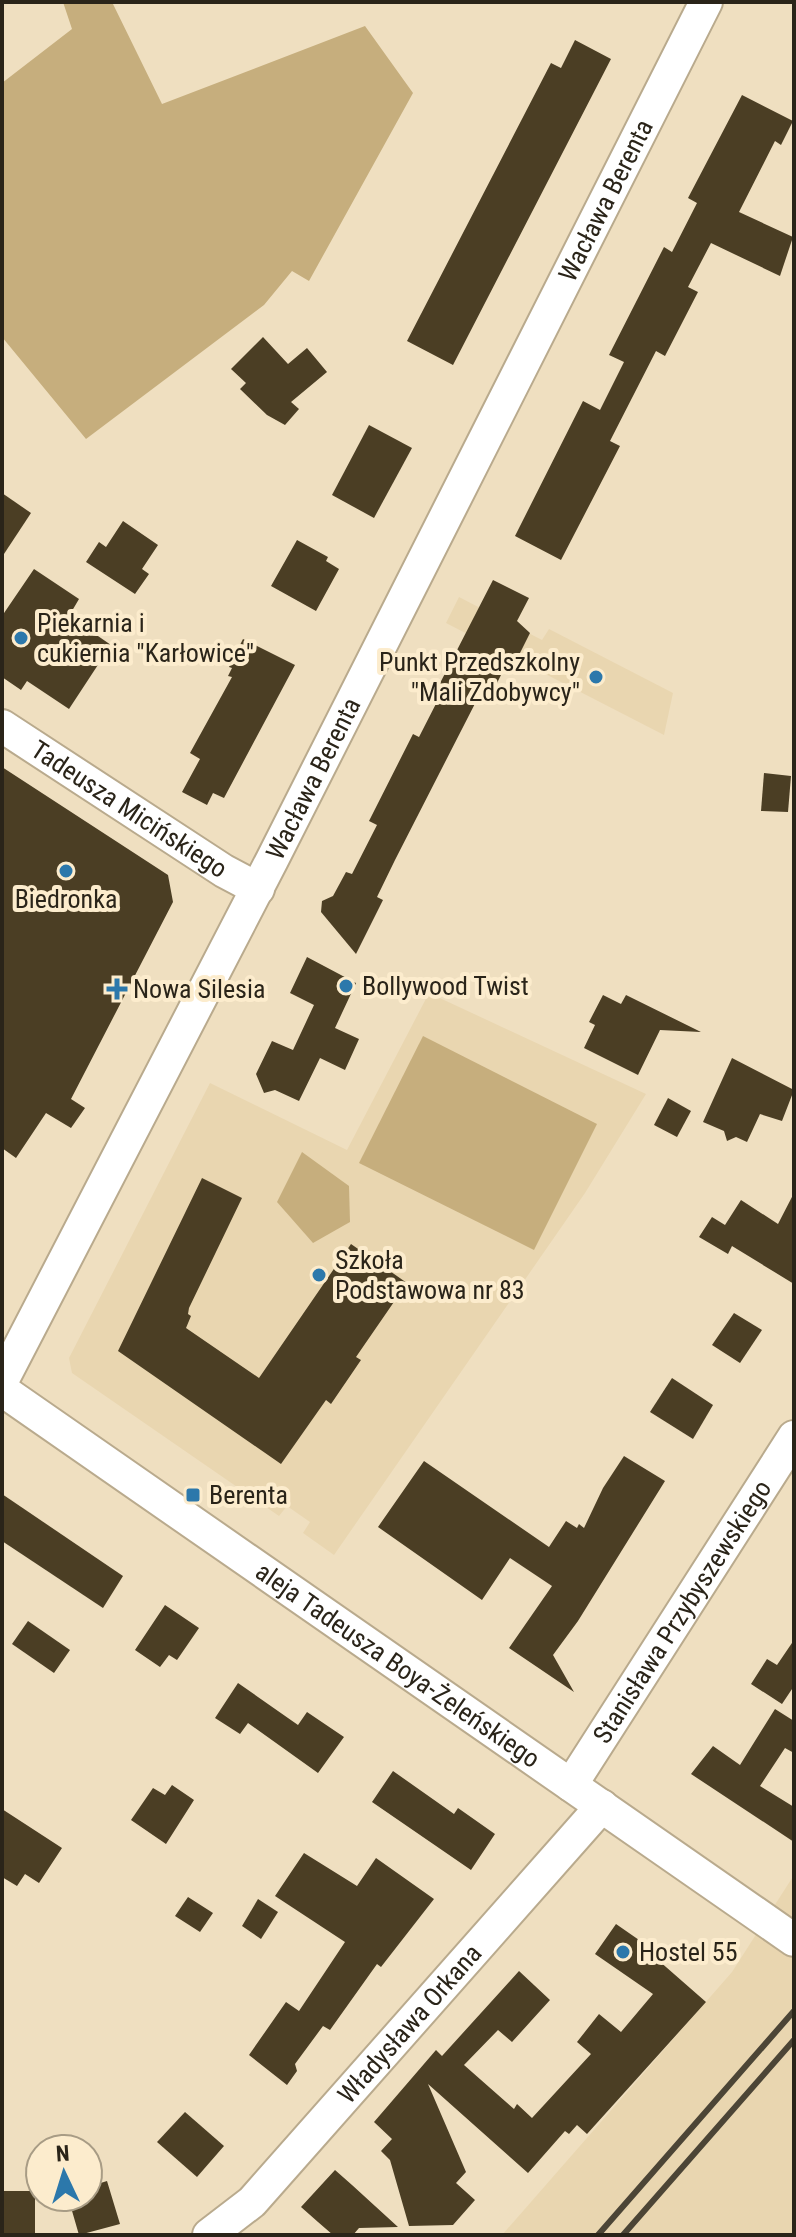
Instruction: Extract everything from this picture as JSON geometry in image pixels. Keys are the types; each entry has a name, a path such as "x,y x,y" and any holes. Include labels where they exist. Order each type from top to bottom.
{"street":[{"name":"Wacława Berenta","path":"2,1381 258,889 706,2"},
{"name":"Tadeusza Micińskiego","path":"2,726 224,871 258,889"},
{"name":"aleja Tadeusza Boya-Żeleńskiego","path":"2,1390 794,1940"},
{"name":"Stanisława Przybyszewskiego","path":"571,1785 794,1437"},
{"name":"Władysława Orkana","path":"209,2235 252,2202 602,1806"}],"shaded area":[{"path":"63,2 112,2 162,104 365,26 413,93 309,281 292,271 264,305 86,439 2,337 2,83 72,29"},
{"name":"Punkt Przedszkolny \"Mali Zdobywcy\"","path":"459,597 542,640 549,629 673,693 664,735 446,623"},
{"name":"Szkoła Podstawowa nr 83","path":"429,993 646,1094 585,1193 334,1555 303,1533 310,1522 287,1506 279,1516 72,1373 69,1358 210,1083 347,1150"},
{"path":"423,1036 597,1124 534,1250 359,1163"},
{"path":"302,1152 349,1186 350,1222 313,1243 277,1202"},
{"path":"794,1875 794,2235 502,2235 732,1972"}],"building":[{"path":"575,40 611,59 453,365 407,341 551,63 561,68"},
{"path":"742,95 793,121 781,145 775,141 739,212 793,237 780,276 711,243 688,287 698,292 665,356 656,351 610,441 620,446 561,560 515,536 583,401 600,410 624,362 609,355 664,247 672,252 697,203 688,198"},
{"path":"263,337 288,364 307,348 327,372 291,402 299,409 285,425 267,415 240,389 246,383 231,369"},
{"path":"369,425 412,448 374,518 332,495"},
{"path":"2,493 31,513 2,557"},
{"path":"123,521 158,545 142,569 149,574 135,594 86,562 99,542 106,547"},
{"path":"297,540 328,557 326,561 339,569 316,611 271,586"},
{"path":"34,569 79,599 69,616 111,645 69,709 27,681 21,690 2,677 2,616"},
{"path":"493,580 529,598 517,621 530,633 516,661 510,657 493,691 484,686 377,897 383,900 356,954 321,912 322,901 333,896 346,872 352,874 377,825 369,821 413,734 419,737 442,692 437,689"},
{"path":"243,639 295,665 224,798 213,793 207,805 182,792 200,759 190,753 232,677 228,676 232,668 229,667"},
{"path":"2,767 168,875 173,902 71,1099 85,1108 71,1128 46,1113 16,1158 2,1148"},
{"path":"764,773 791,776 788,812 761,811"},
{"path":"307,957 356,983 335,1028 359,1039 345,1070 320,1058 299,1101 275,1090 264,1093 256,1074 272,1041 293,1050 314,1005 290,993"},
{"path":"603,995 621,1004 626,995 701,1032 660,1030 638,1075 584,1048 595,1025 589,1022"},
{"path":"732,1058 794,1090 782,1121 760,1114 747,1142 736,1137 727,1141 724,1131 703,1122"},
{"path":"668,1098 691,1111 677,1137 654,1125"},
{"path":"202,1178 242,1198 189,1308 188,1314 191,1316 186,1328 259,1378 351,1244 407,1283 356,1357 361,1360 331,1404 326,1400 281,1464 118,1351"},
{"path":"794,1193 794,1284 732,1246 728,1254 699,1237 712,1217 725,1225 741,1200 778,1224"},
{"path":"734,1313 762,1330 740,1363 712,1345"},
{"path":"672,1378 713,1405 693,1439 650,1412"},
{"path":"624,1456 665,1481 578,1621 553,1655 574,1692 509,1648 552,1586 510,1558 482,1600 378,1527 424,1461 549,1547 566,1521 577,1528 579,1524 584,1528 603,1488"},
{"path":"2,1494 123,1576 103,1608 2,1541"},
{"path":"165,1605 199,1628 177,1660 169,1655 160,1667 135,1650"},
{"path":"28,1621 70,1650 54,1673 12,1644"},
{"path":"794,1640 794,1686 782,1704 751,1684 767,1659 777,1665"},
{"path":"238,1683 298,1725 307,1712 344,1737 318,1773 248,1723 240,1734 215,1718"},
{"path":"775,1709 794,1721 794,1753 785,1748 760,1786 794,1807 794,1842 691,1774 713,1746 740,1765"},
{"path":"393,1771 454,1814 458,1808 495,1834 471,1870 372,1802"},
{"path":"172,1785 194,1800 166,1844 131,1820 153,1788 165,1795"},
{"path":"2,1809 62,1848 39,1883 25,1874 17,1886 2,1877"},
{"path":"304,1853 357,1886 376,1858 434,1899 381,1967 377,1964 330,2030 323,2026 295,2064 297,2071 287,2085 249,2055 286,2002 299,2011 345,1942 275,1896"},
{"path":"188,1897 213,1913 200,1932 175,1916"},
{"path":"258,1899 278,1912 261,1939 242,1926"},
{"path":"616,1924 652,1949 650,1953 706,2002 587,2134 577,2125 569,2134 565,2131 528,2173 428,2084 466,2172 456,2183 475,2200 453,2225 409,2226 390,2160 381,2151 392,2139 374,2122 436,2050 442,2056 519,1971 550,2000 512,2042 498,2030 464,2065 514,2109 517,2104 532,2118 591,2054 577,2042 599,2014 621,2032 653,1994 595,1954"},
{"path":"185,2112 224,2146 197,2177 157,2142"},
{"path":"335,2170 398,2227 359,2228 353,2235 333,2235 301,2207"},
{"path":"107,2181 120,2224 79,2235 73,2213 104,2213 104,2182"},
{"path":"2,2191 24,2191 24,2213 35,2213 35,2235 2,2235"}],"railway":[{"path":"598,2235 794,2011"},
{"path":"623,2235 794,2040"}],"place":[{"name":"Piekarnia i cukiernia \"Karłowice\"","path":"21,638"},
{"name":"Punkt Przedszkolny \"Mali Zdobywcy\"","path":"596,677"},
{"name":"Biedronka","path":"66,871"},
{"name":"Bollywood Twist","path":"346,986"},
{"name":"Nowa Silesia","path":"117,989"},
{"name":"Szkoła Podstawowa nr 83","path":"319,1275"},
{"name":"Berenta","path":"193,1495"},
{"name":"Hostel 55","path":"623,1952"}]}
